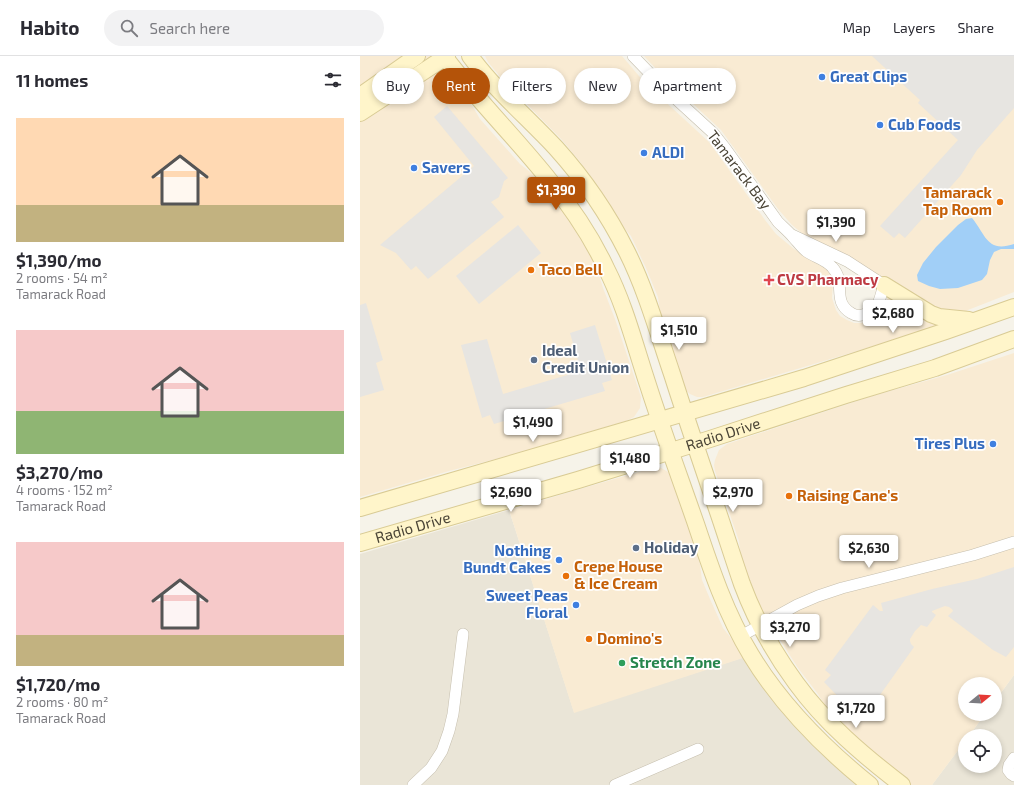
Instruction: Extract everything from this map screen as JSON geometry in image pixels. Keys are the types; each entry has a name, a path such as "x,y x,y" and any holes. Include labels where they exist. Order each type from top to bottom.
{"street":[{"path":"360,96 417,56"},
{"path":"360,113 445,56 478,98 549,179 576,214 606,266 621,301 660,420 719,590 740,636 755,661 795,715 836,756 870,785"},
{"path":"470,56 494,86 540,132 571,166 597,200 616,230 638,276 649,304 742,585 760,625 773,648 797,684 825,718 895,783"},
{"name":"Tamarack Bay","path":"633,56 664,88 713,133 726,148 778,222 806,250 832,266 837,273 840,282 839,296 841,303 846,310 854,315 861,316 870,313 878,305 884,285 847,261 792,235"},
{"path":"884,285 931,314 947,318 974,321"},
{"name":"Radio Drive","path":"360,508 804,378 974,321 1014,306"},
{"name":"Radio Drive","path":"360,543 671,452 846,395 935,368 1014,339"},
{"path":"740,636 797,605 830,592 967,557 1014,542"},
{"path":"413,785 432,768 450,731 463,634"},
{"path":"615,785 698,749"},
{"path":"1014,758 1009,765 1008,770 1014,776"}],"shaded area":[{"path":"360,56 435,56 444,68 432,68 432,104 471,104 480,119 520,164 539,179 562,207 594,259 641,397 640,408 634,417 626,421 360,497"},
{"path":"485,56 622,56 639,76 639,104 668,104 709,142 776,234 794,249 821,264 831,274 833,282 832,298 836,310 840,316 854,323 861,323 870,321 880,315 886,305 888,294 792,225 778,209 721,130 693,104 736,104 736,68 655,68 644,56 1014,56 1014,292 968,310 943,324 894,340 703,397 697,397 690,394 684,389 662,326 658,297 631,236 618,221 594,187 581,163 562,140 527,104 566,104 566,68 498,68 498,74"},
{"path":"872,56 1014,56 1014,108 977,150 961,175 905,238 899,233 894,238 880,226 958,140 918,103 920,100"},
{"path":"447,106 508,178 504,181 499,197 491,202 504,217 428,279 416,266 411,270 396,253 380,245 474,166 434,117"},
{"path":"518,225 541,253 479,304 456,276"},
{"path":"366,303 383,360 376,363 384,390 360,397 360,305"},
{"path":"595,325 612,380 602,383 605,391 494,424 490,415 482,418 461,345 487,339 503,394 581,371 570,333"},
{"path":"1014,353 1014,675 1002,691 1002,677 958,677 958,721 980,721 974,729 958,729 958,750 932,785 911,785 894,772 828,711 818,694 798,668 757,604 742,567 739,541 714,465 719,450 727,444 872,396 947,375"},
{"path":"659,467 670,473 699,557 702,580 723,628 746,657 574,713 509,510"},
{"path":"509,510 574,712 751,655 870,785 360,785 360,554"},
{"path":"1014,567 1014,647 1006,657 993,650 948,616 953,611 949,607 945,606 932,611 936,615 927,627 921,625 915,631 910,639 911,644 914,647 870,709 859,702 851,710 824,682 831,675 825,670 873,605 880,611 883,611 881,603 932,589 977,579"},
{"path":"1014,675 1014,785 932,785 958,750 958,773 1002,773 1002,729 974,729 980,721 1002,721 1002,691"}],"water":[{"path":"972,218 988,241 998,246 1014,244 1014,249 1001,249 994,252 990,260 987,274 982,280 958,288 940,289 918,281 917,275 923,263 936,247 958,225 966,219"}],"place":[{"name":"Great Clips","path":"822,77"},
{"name":"Cub Foods","path":"880,125"},
{"name":"ALDI","path":"644,153"},
{"name":"Savers","path":"414,168"},
{"name":"Tamarack Tap Room","path":"1000,202"},
{"name":"Taco Bell","path":"531,270"},
{"name":"CVS Pharmacy","path":"769,280"},
{"name":"Ideal Credit Union","path":"534,360"},
{"name":"Tires Plus","path":"993,444"},
{"name":"Raising Cane's","path":"789,496"},
{"name":"Holiday","path":"636,548"},
{"name":"Nothing Bundt Cakes","path":"559,560"},
{"name":"Crepe House & Ice Cream","path":"566,576"},
{"name":"Sweet Peas Floral","path":"576,605"},
{"name":"Domino's","path":"589,639"},
{"name":"Stretch Zone","path":"622,663"}]}
